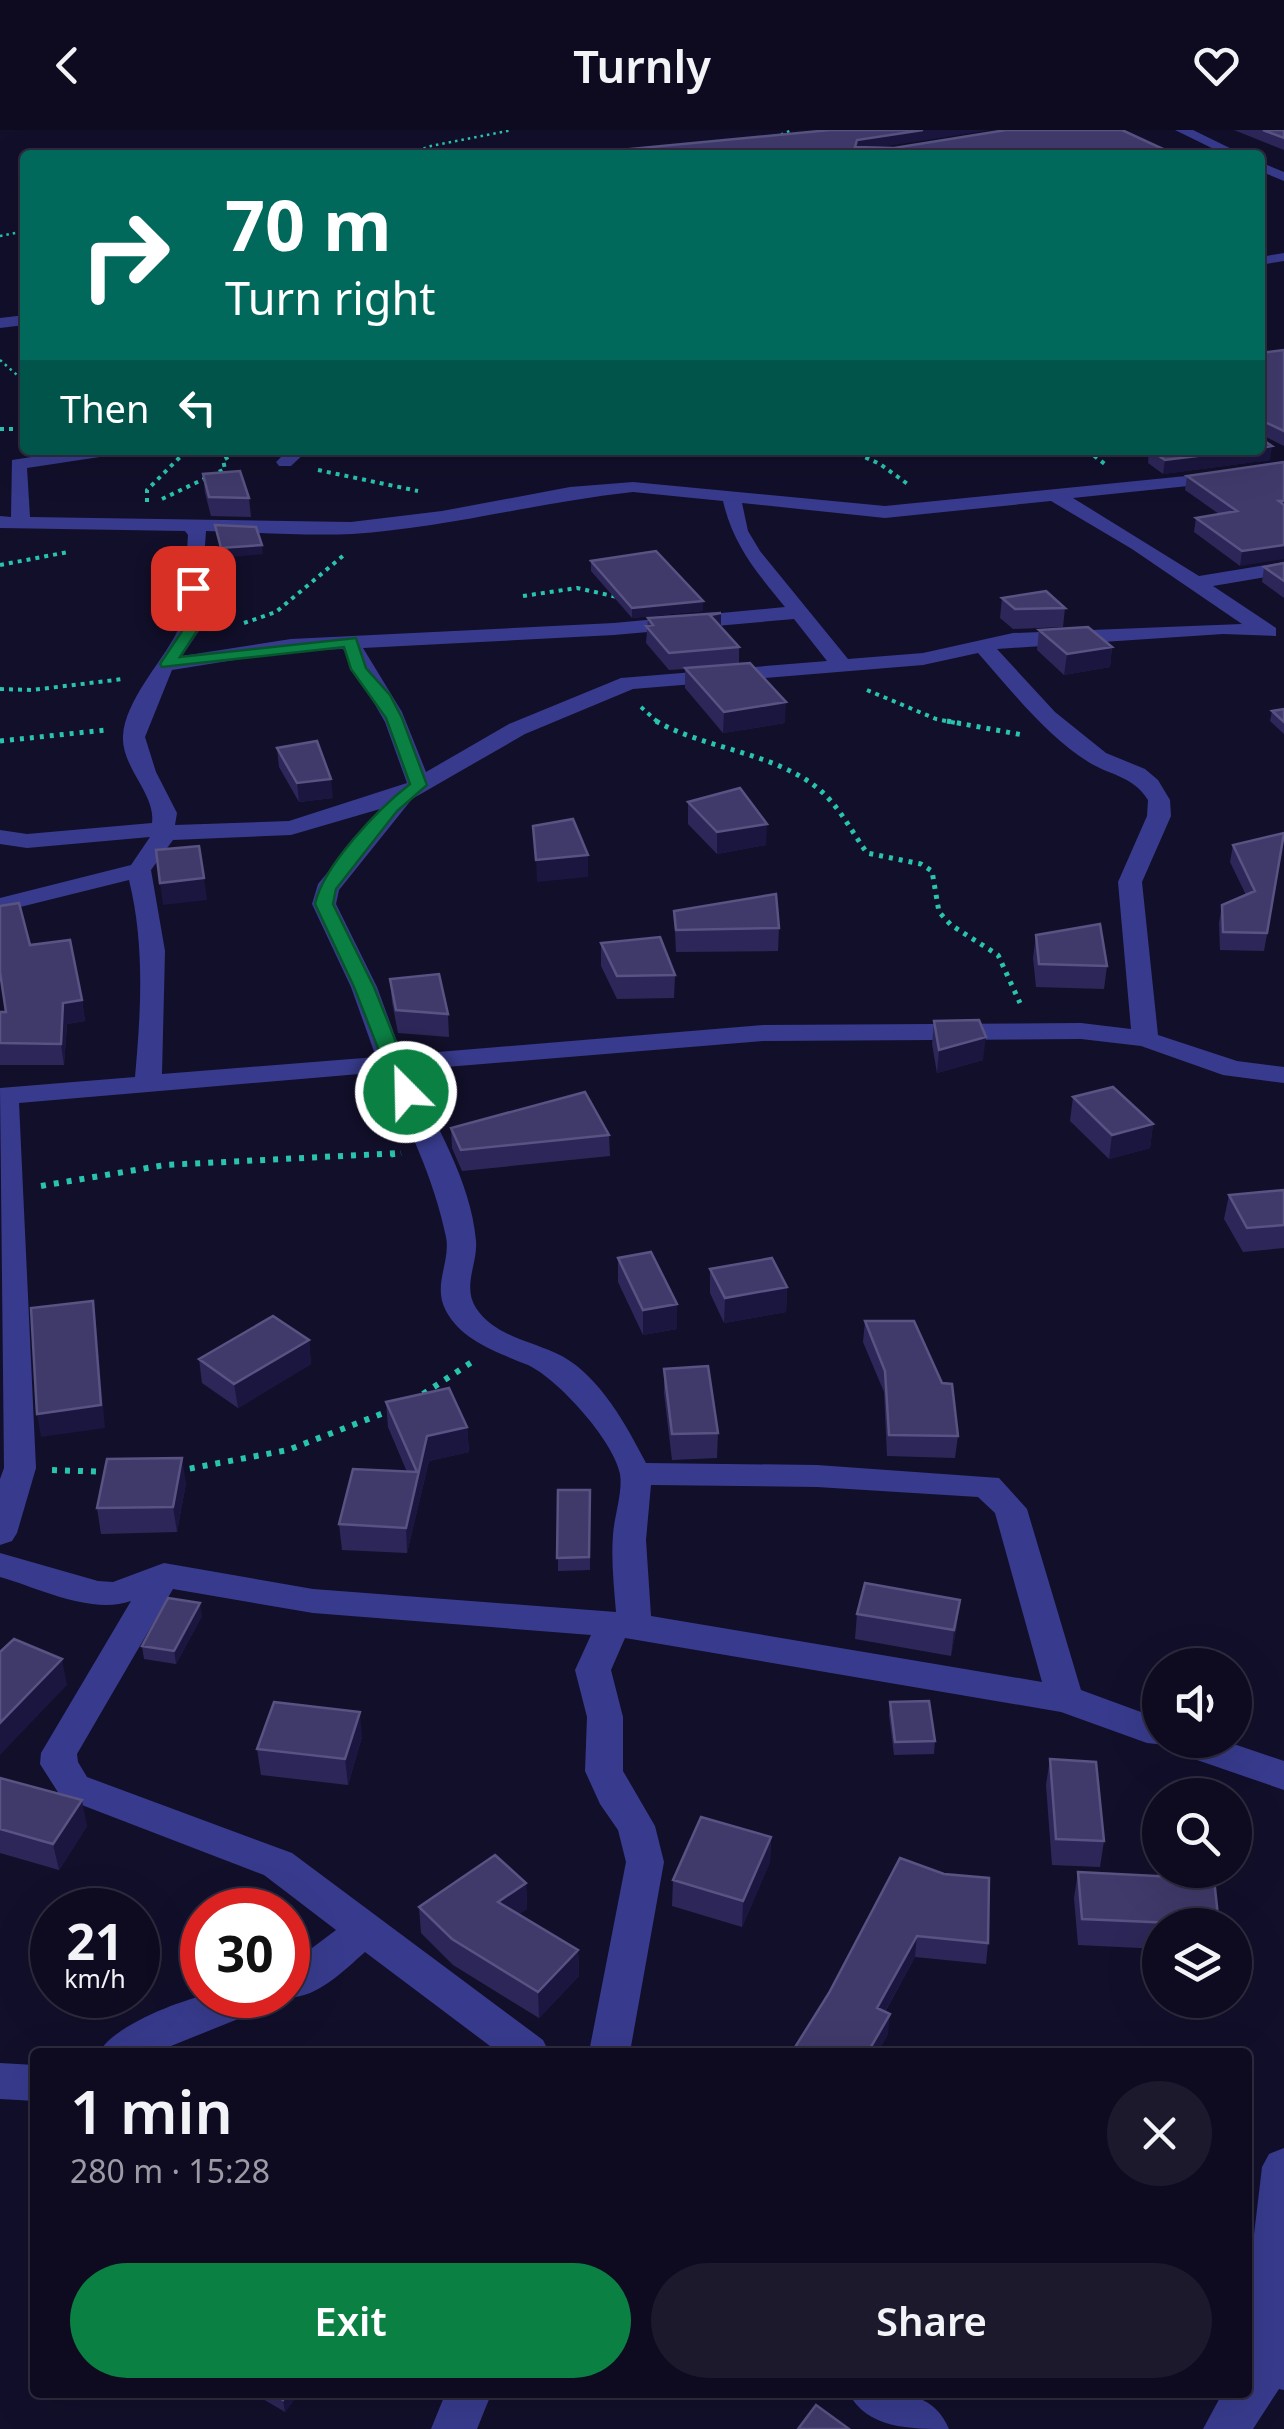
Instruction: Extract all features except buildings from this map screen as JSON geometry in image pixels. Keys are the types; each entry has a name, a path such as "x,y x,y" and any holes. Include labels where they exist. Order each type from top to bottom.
{"street":[{"path":"1182,130 1227,150"},
{"path":"1265,168 1284,177 1265,180"},
{"path":"21,522 18,464 79,455"},
{"path":"0,522 351,528 442,517 582,492 653,488 874,512 1236,476 1284,467"},
{"path":"730,494 739,530 751,554 842,665"},
{"path":"1052,494 1280,640"},
{"path":"0,905 139,870 161,842 165,813 145,772 134,737 164,667 186,640 198,534 191,526"},
{"path":"1195,583 1284,568"},
{"path":"164,667 351,641 614,629 798,612"},
{"path":"0,838 291,828 411,790 516,729 633,682 923,659 1013,639 1192,629 1280,640"},
{"path":"351,641 359,669 384,698 394,718 411,790"},
{"path":"982,646 1047,717 1098,758 1150,784 1159,800 1159,816 1130,882 1146,1039"},
{"path":"411,790 335,878 324,904 364,987 392,1064 432,1147 455,1210 462,1244 456,1262 456,1300 471,1324 552,1364 568,1376 606,1418 636,1474 623,1626 593,1670 605,1717 604,1771 613,1794 636,1826 645,1862 610,2048"},
{"path":"139,870 154,936 156,972 148,1084"},
{"path":"0,1533 20,1468 14,1242 2,1096 763,1032 1082,1031 1146,1039 1233,1069 1284,1075"},
{"path":"636,1474 817,1476 986,1486 1010,1508 1065,1699"},
{"path":"0,1566 83,1590 115,1594 164,1575 313,1601 623,1626 1065,1699 1142,1726"},
{"path":"164,1575 59,1753 63,1773 74,1787 88,1795 278,1864 523,2048"},
{"path":"1232,1758 1284,1776"},
{"path":"310,1975 365,1929"},
{"path":"127,2048 193,2018"},
{"path":"0,2081 30,2083"},
{"path":"1252,2396 1276,2366 1268,2300 1284,2167"},
{"path":"454,2429 467,2398"},
{"path":"881,2398 926,2429"},
{"path":"1226,2429 1251,2398"}],"path":[{"path":"414,150 497,138 512,130"},
{"path":"771,138 792,130"},
{"path":"766,145 780,142"},
{"path":"0,360 20,378"},
{"path":"182,455 147,490 148,507 199,478 225,469 223,460 232,455"},
{"path":"860,455 910,486 924,506"},
{"path":"292,456 430,493"},
{"path":"186,640 276,612 351,550 351,528"},
{"path":"524,596 559,588 618,598 635,596"},
{"path":"576,600 587,591"},
{"path":"0,689 89,685 164,667"},
{"path":"816,667 936,719 1031,737"},
{"path":"633,682 641,710 659,726 791,772 813,784 834,804 867,853 921,864 932,871 940,912 951,925 998,955 1012,982 1028,1031"},
{"path":"0,741 137,728"},
{"path":"8,1191 165,1165 377,1157 432,1147"},
{"path":"418,1397 500,1341"},
{"path":"163,1472 213,1468 286,1451 404,1404"},
{"path":"20,1468 128,1473"}],"route":[{"path":"193,588 190,631 168,664 351,641 359,669 384,698 394,718 419,785 391,808 327,889 324,904 338,940 364,987 406,1092"}]}
